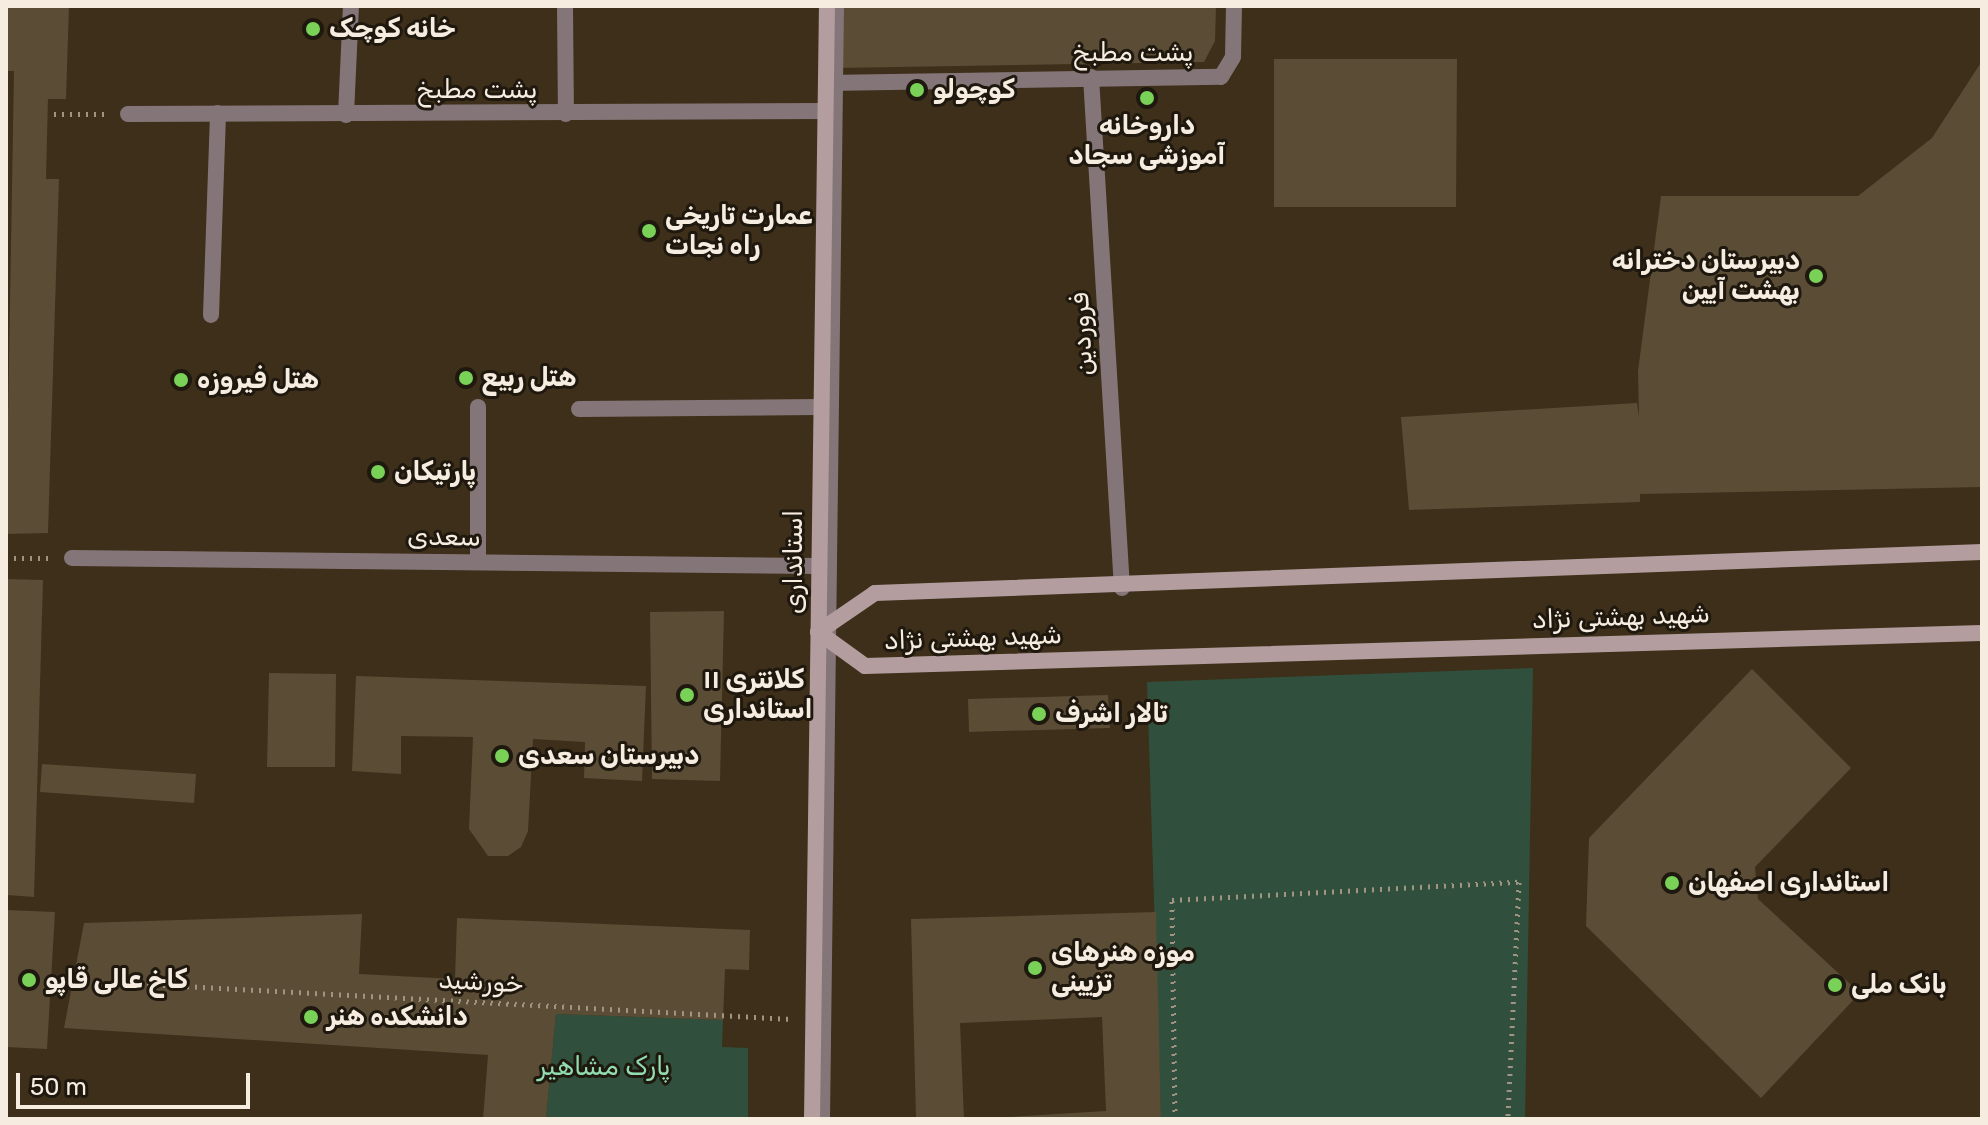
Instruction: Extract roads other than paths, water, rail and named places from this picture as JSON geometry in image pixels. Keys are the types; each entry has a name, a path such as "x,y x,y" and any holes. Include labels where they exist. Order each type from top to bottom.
{"main road":[{"name":"استانداری","path":"812,1119 825,111 831,82 827,6"},
{"name":"شهید بهشتی نژاد","path":"1982,552 1122,588 875,593 818,632 865,666 1982,633"}],"street":[{"path":"346,115 351,6"},
{"path":"565,6 566,114"},
{"name":"پشت مطبخ","path":"831,82 1221,77 1233,57 1234,6"},
{"name":"فروردین","path":"1091,77 1122,588"},
{"name":"پشت مطبخ","path":"128,114 825,111"},
{"path":"211,315 218,113"},
{"path":"478,407 478,562"},
{"path":"579,409 820,407"},
{"name":"سعدی","path":"72,558 817,566"}],"lane":[{"name":"استانداری","path":"823,1119 831,82 837,6"}],"place":[{"name":"خانه کوچک","path":"313,29"},
{"name":"کوچولو","path":"917,90"},
{"name":"داروخانه آموزشی سجاد","path":"1147,98"},
{"name":"عمارت تاریخی راه نجات","path":"649,231"},
{"name":"دبیرستان دخترانه بهشت آیین","path":"1816,276"},
{"name":"هتل ربیع","path":"466,378"},
{"name":"هتل فیروزه","path":"181,380"},
{"name":"پارتیکان","path":"378,472"},
{"name":"کلانتری ۱۱ استانداری","path":"687,695"},
{"name":"تالار اشرف","path":"1039,714"},
{"name":"دبیرستان سعدی","path":"502,756"},
{"name":"استانداری اصفهان","path":"1672,883"},
{"name":"موزه هنرهای تزیینی","path":"1035,968"},
{"name":"کاخ عالی قاپو","path":"29,980"},
{"name":"بانک ملی","path":"1835,985"},
{"name":"دانشکده هنر","path":"311,1017"}],"park label":[{"name":"پارک مشاهیر","path":"604,1067"}]}
